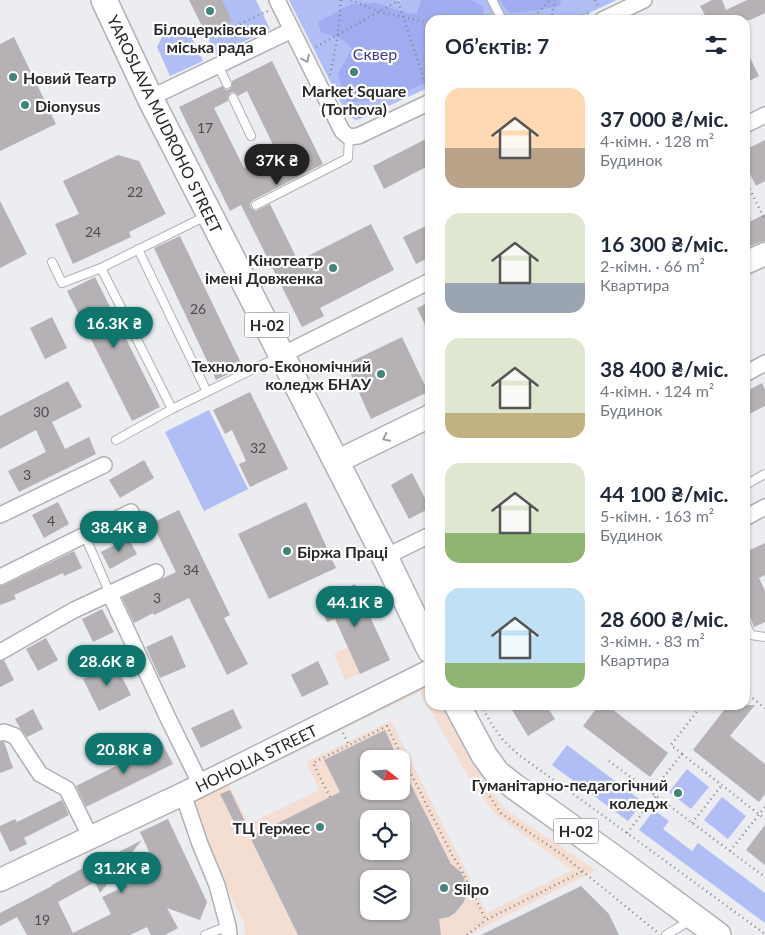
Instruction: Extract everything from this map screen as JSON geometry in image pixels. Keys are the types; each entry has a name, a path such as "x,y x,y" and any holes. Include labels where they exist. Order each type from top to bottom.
{"main road":[{"name":"YAROSLAVA MUDROHO STREET","path":"104,0 150,98 425,640"},
{"name":"Н-02","path":"460,710 484,755 497,773 718,935"}],"street":[{"path":"601,14 644,0"},
{"path":"278,3 342,131 349,137 358,136 425,104"},
{"path":"150,98 292,30"},
{"path":"750,122 765,115"},
{"path":"750,261 765,254"},
{"path":"282,355 425,284"},
{"path":"750,371 765,362"},
{"path":"336,462 425,418"},
{"path":"0,515 104,465"},
{"path":"750,513 765,507"},
{"path":"0,577 131,512"},
{"path":"385,558 425,538"},
{"path":"0,652 74,610 156,572"},
{"path":"110,594 167,716 192,790 200,844 217,885 228,930"},
{"name":"HOHOLIA STREET","path":"3,877 192,790 425,674"},
{"path":"0,733 4,732 16,736 40,774 67,789 91,838"}],"lane":[{"path":"492,0 500,15"},
{"path":"218,65 227,84"},
{"path":"233,98 251,136"},
{"path":"256,206 348,158 349,137"},
{"path":"52,262 62,284 101,268 209,214"},
{"path":"138,249 207,392"},
{"path":"101,268 172,409"},
{"path":"116,440 172,409 282,355"},
{"path":"750,482 765,474"},
{"path":"85,536 110,594"},
{"path":"750,633 751,635 765,637"},
{"path":"666,935 695,918"},
{"path":"205,935 228,930"}],"path":[{"path":"325,72 329,81 338,35 341,0"},
{"path":"351,0 380,12 425,23"},
{"path":"536,15 550,0"},
{"path":"552,15 554,0"},
{"path":"595,0 601,14"},
{"path":"304,54 398,1 425,82"},
{"path":"208,39 278,3"},
{"path":"750,190 765,220"},
{"path":"750,696 765,708"},
{"path":"484,710 503,740 519,755 765,934"},
{"path":"698,710 671,745 765,819"},
{"path":"330,797 313,763 387,726 486,920"},
{"path":"340,728 349,745"},
{"path":"651,792 682,754"},
{"path":"609,761 765,877"},
{"path":"692,823 722,785"},
{"path":"627,832 656,796"},
{"path":"730,851 765,806"},
{"path":"436,835 440,832"},
{"path":"467,935 486,920 583,872 660,935"}],"shaded area":[{"path":"348,647 360,674 345,680 334,654"},
{"path":"425,678 425,701 420,692 229,785 249,824 319,790 306,762 391,721 406,750 394,750 385,731 325,760 340,792 250,837 298,935 245,935 244,923 211,854 194,808 194,796"},
{"path":"430,710 448,710 481,776 505,809 596,870 469,935 441,935 439,919 449,917 455,913 461,907 466,895 466,887 460,871 451,864 410,783 410,759 487,913 572,870 495,814 474,787"}],"green space":[{"path":"221,0 256,0 270,29 216,55 206,34 232,21"},
{"name":"Сквер","path":"289,0 617,0 585,15 425,15 425,89 360,119 356,120 347,115"},
{"path":"421,0 471,0 483,7 484,15 425,15 425,82 396,97 347,102 338,74 352,48 343,40 321,32 318,22 351,4 376,3 410,14 417,13"},
{"path":"499,0 561,0 560,6 510,13"},
{"path":"177,28 190,34 203,61 170,76 157,47 164,33"},
{"path":"209,410 248,489 204,511 165,432"},
{"path":"567,745 643,802 628,821 552,765"},
{"path":"687,769 709,787 691,809 669,792"},
{"path":"722,797 746,816 728,839 704,820"},
{"path":"654,810 669,821 663,829 692,851 698,843 765,893 765,923 639,830"}],"building":[{"name":"Білоцерківська міська рада","path":"189,0 222,0 232,21 206,34"},
{"path":"712,0 722,0 726,10 747,0 765,0 765,13 750,20 750,15 705,15 700,6"},
{"path":"14,37 56,124 0,151 0,44"},
{"path":"750,58 759,76 750,80"},
{"path":"272,61 323,164 253,200 250,204 251,208 256,211 270,204 298,261 371,224 394,270 320,308 324,316 302,327 241,205 230,211 179,107 222,86 226,90 230,89 232,81","holes":["247,91 276,151 244,168 214,108 228,101 230,93 234,92 238,96"]},
{"path":"425,140 425,168 384,189 373,166"},
{"path":"765,140 765,181 756,186 750,174 750,148"},
{"path":"118,155 139,161 166,214 129,232 131,237 73,264 55,224 79,214 63,181"},
{"path":"0,201 27,254 0,268"},
{"path":"765,214 765,241 750,246 750,222"},
{"path":"425,226 425,260 416,264 403,237"},
{"path":"180,236 243,367 216,380 154,248"},
{"path":"95,277 160,407 132,421 67,291"},
{"path":"425,304 425,325 417,308"},
{"path":"52,317 67,348 45,359 30,328"},
{"path":"402,337 425,386 425,393 371,419 346,364"},
{"path":"68,381 82,407 52,422 65,449 89,437 96,454 19,492 8,471 46,452 36,430 0,449 0,416"},
{"path":"762,383 765,390 765,406 750,414 750,389"},
{"path":"250,392 288,469 250,487 239,464 246,461 232,430 225,434 213,410"},
{"path":"144,460 154,478 120,498 109,480"},
{"path":"412,473 425,498 425,511 409,519 391,485"},
{"path":"58,502 69,524 44,538 32,515"},
{"name":"Біржа Праці","path":"306,502 336,568 269,599 238,534"},
{"path":"179,510 230,615 224,618 248,664 227,675 189,598 134,623 122,598 176,572 152,523"},
{"path":"128,538 137,554 110,569 101,552"},
{"path":"765,543 765,575 759,578 765,591 765,622 754,627 750,617 750,550"},
{"path":"74,551 82,568 64,576 63,573 14,595 16,599 0,605 0,586"},
{"path":"355,584 390,660 360,674 335,619 327,622 317,602"},
{"path":"102,609 114,632 93,642 82,619"},
{"path":"172,635 186,667 160,678 146,647"},
{"path":"46,638 58,660 38,671 26,649"},
{"path":"4,660 14,680 0,687 0,661"},
{"path":"318,661 329,684 302,697 291,675"},
{"path":"115,663 131,695 99,711 83,679"},
{"path":"750,705 755,705 730,736 765,764 765,794 759,802 693,750 724,710 750,710"},
{"path":"33,709 43,729 27,737 15,719"},
{"path":"233,709 242,728 201,748 191,728"},
{"path":"512,710 549,710 555,719 528,736"},
{"path":"595,710 613,710 668,753 650,777 583,726"},
{"name":"ТЦ Гермес","path":"385,730 394,750 360,750 360,800 410,800 410,783 451,864 460,871 464,878 466,887 464,902 455,913 449,917 439,919 441,935 298,935 250,837 340,792 324,760"},
{"path":"0,742 4,742 13,768 0,773"},
{"path":"162,743 173,764 86,807 76,786"},
{"path":"230,790 249,830 240,834 220,794"},
{"path":"62,800 69,815 24,838 27,844 10,852 0,831 0,826 15,819 17,822"},
{"path":"168,819 207,902 200,920 167,908 178,928 165,935 151,935 147,927 130,935 27,935 17,917 0,926 0,913 85,867 86,869 142,840 100,893 95,882 58,902 73,933 111,914 102,897 158,871 140,832"},
{"path":"765,825 765,865 746,850"},
{"path":"581,886 609,914 619,935 481,935"}],"place":[{"name":"Білоцерківська міська рада","path":"210,11"},
{"name":"Market Square (Torhova)","path":"354,72"},
{"name":"Новий Театр","path":"13,77"},
{"name":"Dionysus","path":"25,105"},
{"name":"Кінотеатр імені Довженка","path":"333,268"},
{"name":"Технолого-Економічний коледж БНАУ","path":"381,374"},
{"name":"Біржа Праці","path":"287,551"},
{"name":"Гуманітарно-педагогічний коледж","path":"678,793"},
{"name":"ТЦ Гермес","path":"320,827"},
{"name":"Silpo","path":"444,888"}]}
